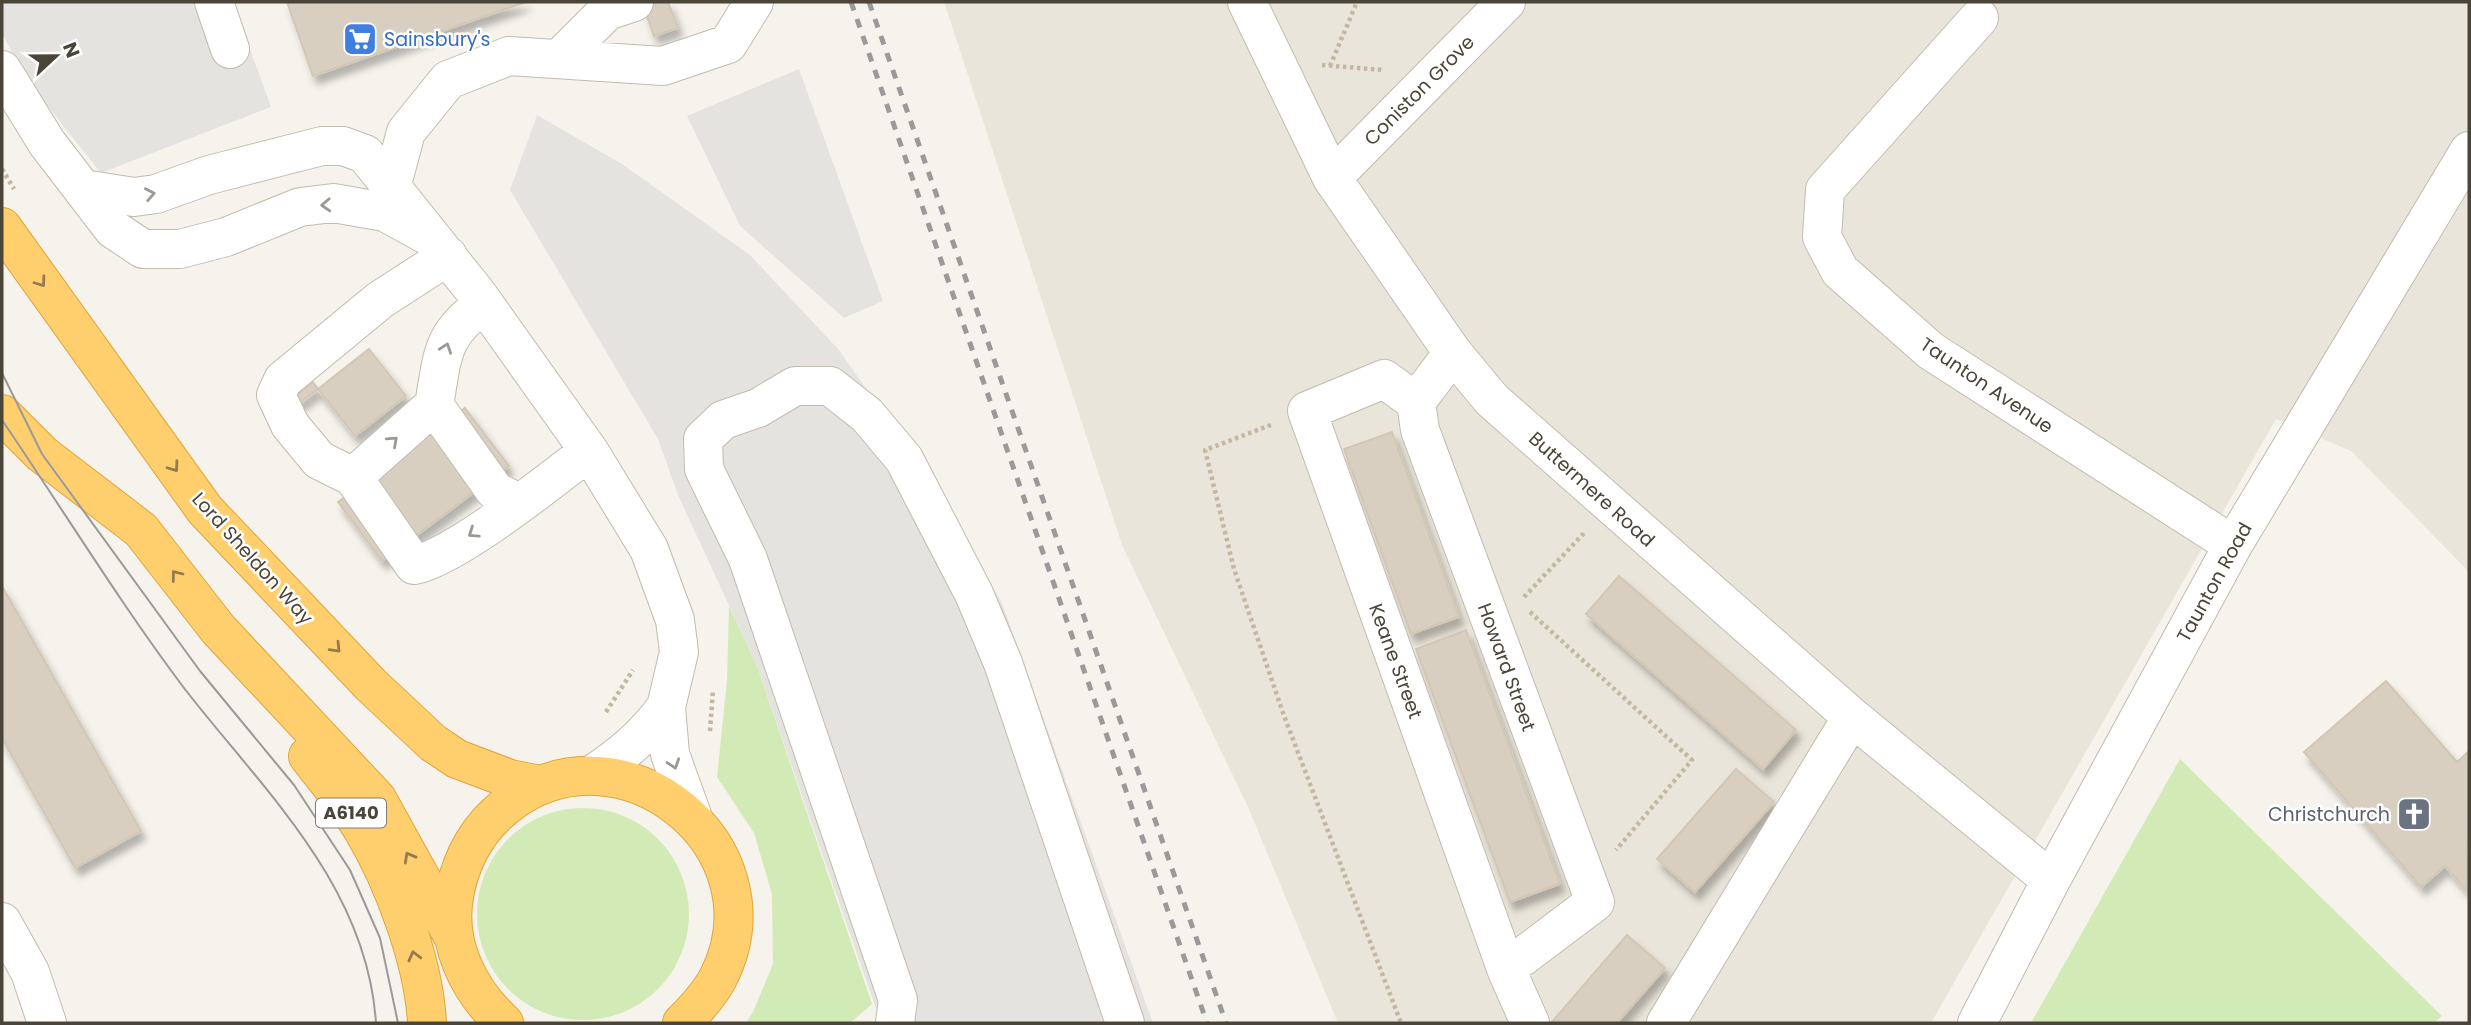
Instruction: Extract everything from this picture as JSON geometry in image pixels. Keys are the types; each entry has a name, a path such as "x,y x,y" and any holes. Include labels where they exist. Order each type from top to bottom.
{"highway":[{"name":"Lord Sheldon Way","path":"11,213 205,510 371,685 433,743 457,759 492,774 540,785"},
{"name":"A6140","path":"2,414 41,454 141,530 218,629 363,829 405,922 426,1001 427,1023"},
{"name":"A6140","path":"218,629 377,799 458,953 464,1023"},
{"path":"504,1023 483,1004 458,953 453,898 459,872 471,845 492,817 516,798 540,785 592,775 627,780 659,793 693,818 714,847 727,877 732,904 731,936 719,975 696,1015"}],"street":[{"path":"214,2 230,49"},
{"path":"560,58 607,11 634,2"},
{"path":"388,198 406,132 448,80 509,55 663,66 727,44 751,2"},
{"name":"Buttermere Road","path":"1247,2 1332,178 1453,354 1492,400 1852,717 2051,880"},
{"name":"Coniston Grove","path":"1332,178 1506,2"},
{"name":"Taunton Avenue","path":"1979,18 1825,190 1822,237 1840,271 1931,351 2233,545"},
{"path":"2,70 47,143 113,229 143,249 180,249 226,237 300,207 388,198"},
{"path":"83,189 134,197 156,194 209,175 295,152 343,146 365,154 388,198 442,248 484,304 589,451 649,549 666,589 675,620 680,652 666,707 670,754 693,818"},
{"name":"Taunton Road","path":"1977,1023 2051,880 2233,545 2469,151"},
{"path":"442,248 284,380 276,395 290,425 319,460 354,477 414,565 429,562 519,503 589,451"},
{"path":"354,477 434,405 444,346 458,322 484,304"},
{"path":"1307,411 1384,379 1416,402 1453,354"},
{"path":"895,1023 898,1000 748,559 705,469 703,439 723,420 758,408 795,386 830,386 867,415 904,459 974,593 1003,663 1125,1023"},
{"name":"Howard Street","path":"1416,402 1420,430 1504,608 1588,884"},
{"path":"434,405 495,491 519,503"},
{"name":"Keane Street","path":"1307,411 1507,971 1530,1023"},
{"path":"592,775 626,753 647,733 666,707"},
{"path":"1666,1023 1852,717"},
{"path":"1522,957 1595,902 1588,884"},
{"path":"2,922 30,972 47,1023"}],"path":[{"path":"1330,66 1357,2"},
{"path":"1275,61 1435,74"},
{"path":"2,169 11,213"},
{"path":"1307,411 1205,450 1242,595 1283,713 1401,1023"},
{"path":"1588,884 1692,760 1504,608 1609,505"},
{"path":"605,714 633,670"}],"shaded area":[{"path":"2,2 233,2 271,107 101,173 26,79 2,33"},
{"path":"944,2 2469,2 2469,572 2351,451 2276,419 1931,1023 1338,1023 1248,807 1122,545"},
{"path":"799,69 883,301 844,318 740,226 687,116"},
{"path":"537,115 622,164 750,255 839,350 935,487 1002,603 1153,1023 881,1023 757,666 678,495 658,439 510,190"}],"green space":[{"path":"729,606 757,666 872,1004 850,1023 746,1023 773,964 772,894 754,833 717,777 727,681"},
{"path":"2180,759 2442,1016 2434,1023 2031,1023"},
{"path":"583,808 624,816 642,825 658,839 672,855 681,873 689,914 681,955 672,973 658,989 642,1003 624,1012 583,1020 542,1012 524,1003 508,989 494,973 485,955 477,914 485,873 494,855 508,839 524,825 542,816"}],"building":[{"name":"Sainsbury's","path":"287,2 526,2 313,76"},
{"path":"642,2 668,2 678,28 654,36"},
{"path":"369,349 406,396 355,436 318,389"},
{"path":"313,382 318,389 298,404 293,398"},
{"path":"465,408 509,466 382,561 338,502"},
{"path":"1392,432 1459,617 1411,634 1344,449"},
{"path":"1619,576 1796,730 1763,769 1586,614"},
{"path":"2,586 141,831 75,868 2,738"},
{"path":"1466,630 1560,884 1510,902 1416,649"},
{"name":"Christchurch","path":"2386,681 2457,762 2469,751 2467,891 2445,866 2421,887 2304,752"},
{"path":"1736,769 1774,802 1695,892 1657,859"},
{"path":"1627,935 1665,968 1617,1023 1551,1023"}],"tram line":[{"path":"2,373 42,454 200,671 294,785 350,870 380,938 398,1023"},
{"path":"2,420 160,656 277,802 332,883 353,927 368,973 376,1023"}],"railway":[{"path":"851,2 1207,1023"},
{"path":"869,2 1226,1023"}],"place":[{"name":"Sainsbury's","path":"360,39"},
{"name":"Christchurch","path":"2414,814"}]}
